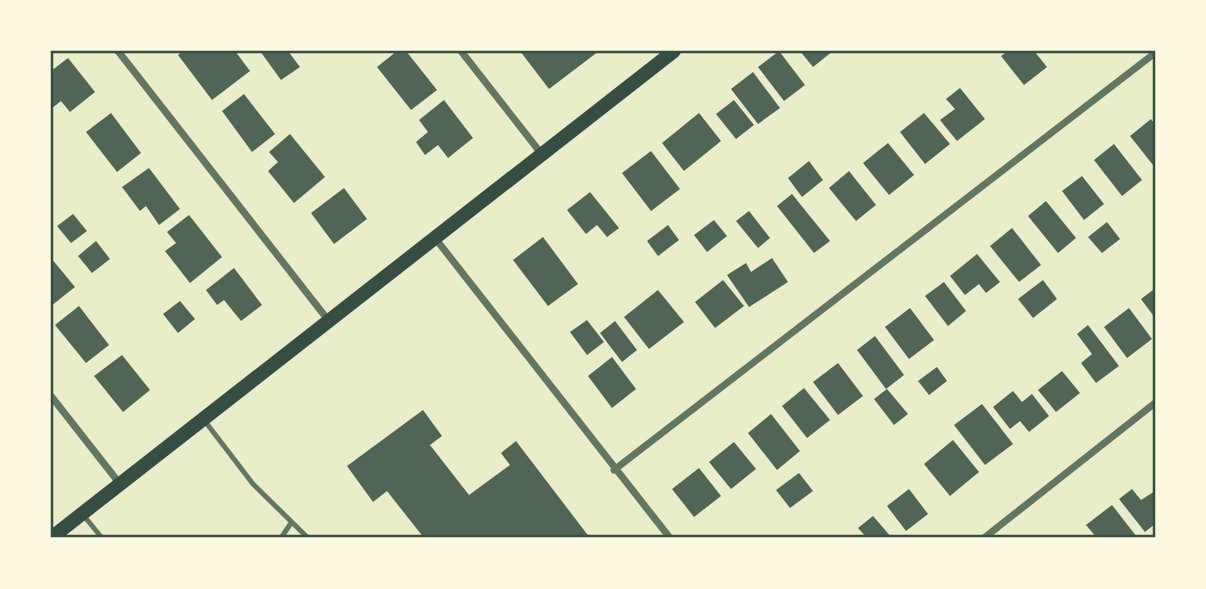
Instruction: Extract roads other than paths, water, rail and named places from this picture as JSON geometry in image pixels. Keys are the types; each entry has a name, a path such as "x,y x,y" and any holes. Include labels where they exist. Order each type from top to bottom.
{"main road":[{"path":"51,538 540,152 674,51"}],"street":[{"path":"118,51 328,320"},
{"path":"461,51 540,152"},
{"path":"614,470 1155,53"},
{"path":"434,237 614,470 670,538"},
{"path":"51,396 120,485"},
{"path":"984,538 1155,403"}],"lane":[{"path":"203,419 253,484 308,538"},
{"path":"82,513 102,538"},
{"path":"281,538 292,523"}]}
